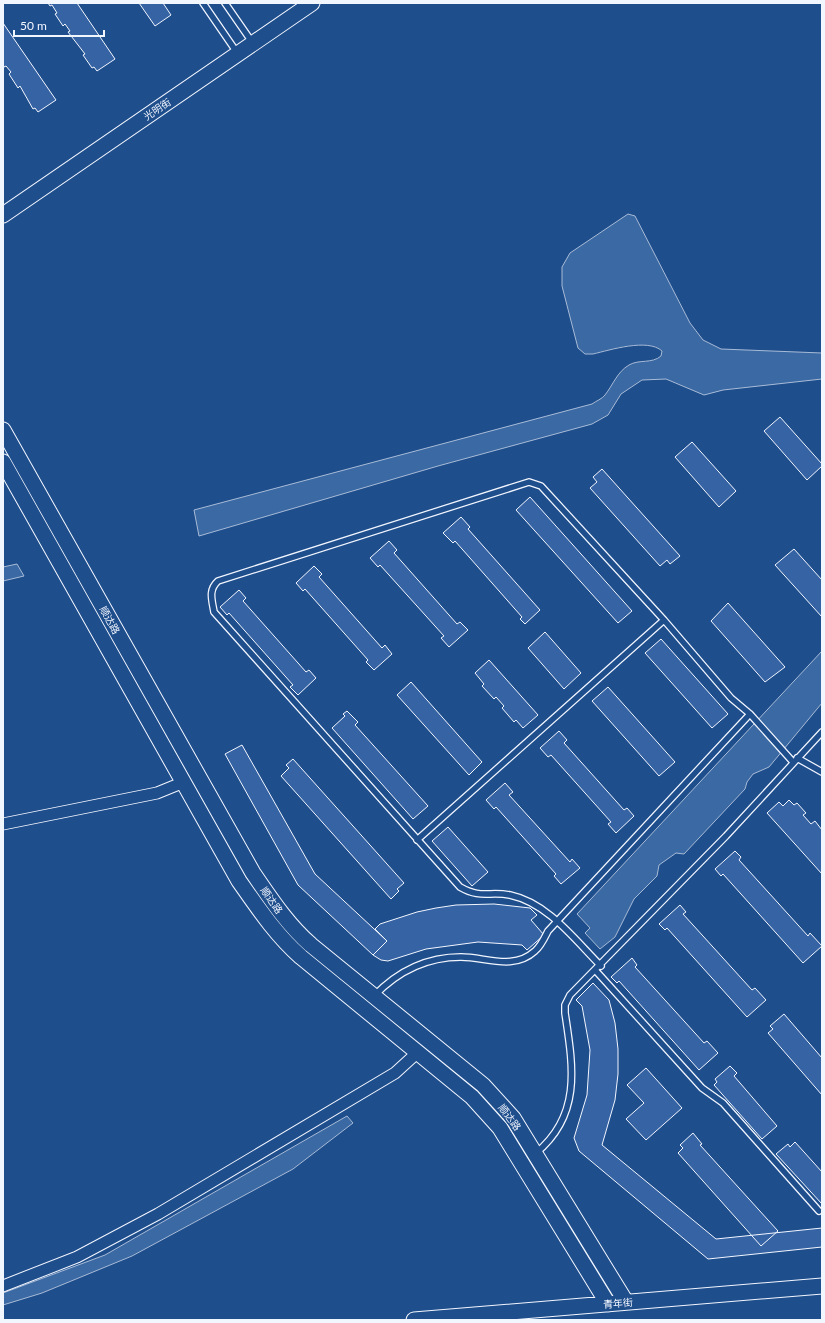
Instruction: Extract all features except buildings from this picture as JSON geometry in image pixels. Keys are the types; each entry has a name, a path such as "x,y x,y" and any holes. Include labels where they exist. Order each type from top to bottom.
{"main road":[{"name":"光明街","path":"3,215 312,3"},
{"name":"顺达路","path":"3,430 252,873 281,914 295,931 483,1085 513,1118 626,1302"},
{"name":"顺达路","path":"3,462 239,881 269,924 284,942 472,1097 500,1128 608,1304"},
{"name":"青年街","path":"414,1320 461,1318 626,1302 822,1286"}],"street":[{"path":"3,824 158,793 184,782"},
{"path":"3,1286 77,1257 158,1214 395,1073 418,1052"}],"lane":[{"path":"203,3 238,54"},
{"path":"225,3 253,43"},
{"path":"601,966 557,922 540,908 525,900 510,895 484,896 471,893 460,887 416,840 214,612 211,594 214,585 218,581 529,482 541,486 664,620 731,698 750,714 795,760 822,772"},
{"path":"416,840 664,620"},
{"path":"374,996 387,983 419,963 441,958 462,957 504,962 517,961 536,951 548,931 750,714"},
{"path":"535,1154 548,1144 561,1126 571,1090 572,1076 565,1005 570,995 601,966 726,836 822,732"},
{"path":"596,971 702,1088 723,1102 820,1211"}],"water":[{"path":"628,214 635,216 690,323 703,340 721,349 822,353 822,379 723,390 704,395 666,379 642,380 621,394 608,415 592,424 438,466 199,536 194,510 592,404 604,396 618,375 629,365 637,362 654,360 661,356 662,351 656,347 648,345 629,346 593,354 585,354 578,348 562,286 562,267 570,253"},
{"path":"17,564 24,576 3,581 3,567"},
{"path":"822,651 822,703 769,767 753,774 747,782 745,789 684,854 676,853 659,865 657,876 634,899 615,937 600,949 585,933 590,928 577,914"},
{"path":"347,1116 353,1123 293,1169 132,1256 42,1293 3,1305 3,1293 105,1255"}]}
